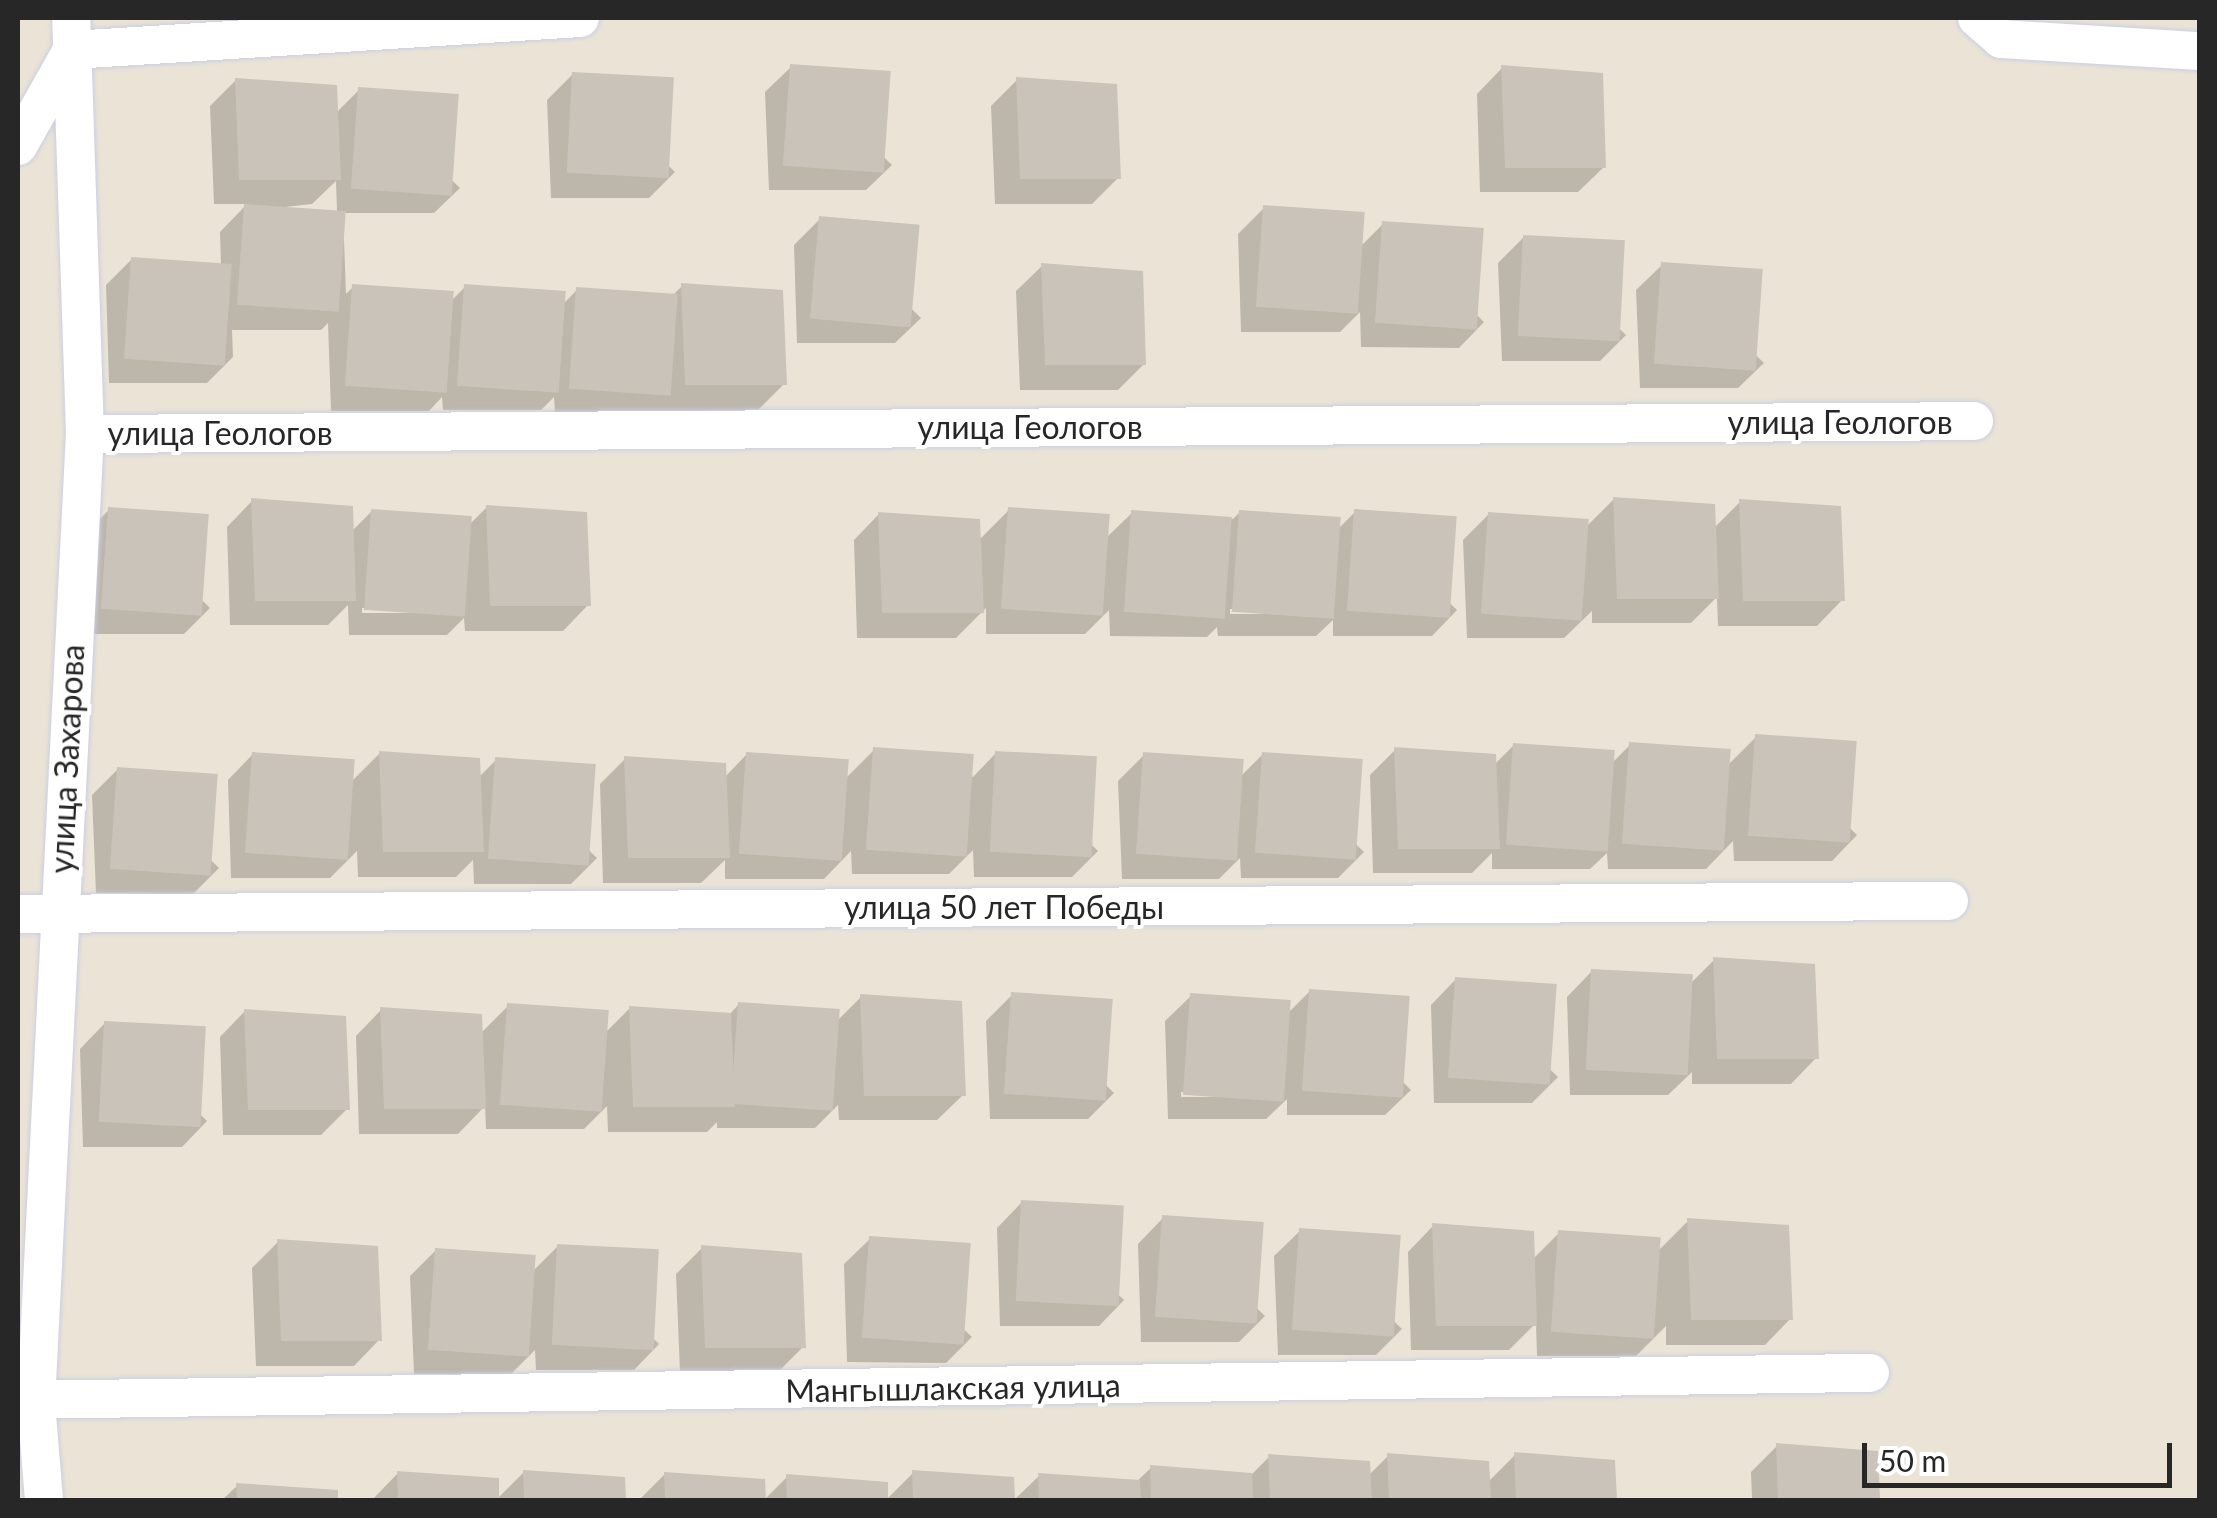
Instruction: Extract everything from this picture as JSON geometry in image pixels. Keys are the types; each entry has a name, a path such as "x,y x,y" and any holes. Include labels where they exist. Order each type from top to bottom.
{"street":[{"path":"18,146 71,34 580,18"},
{"path":"1977,18 2000,39 2200,51"},
{"name":"улица Захарова","path":"44,1500 27,1401 85,434 71,34"},
{"name":"улица Геологов","path":"85,434 1974,421"},
{"name":"улица 50 лет Победы","path":"18,914 1949,901"},
{"name":"Мангышлакская улица","path":"27,1401 1870,1372"}],"building":[{"path":"790,64 891,71 884,173 783,166"},
{"path":"1501,65 1603,73 1606,168 1505,168"},
{"path":"572,72 674,77 669,178 567,173"},
{"path":"1016,77 1117,84 1121,179 1020,179"},
{"path":"235,78 337,85 341,180 239,180"},
{"path":"358,87 459,94 452,196 351,189"},
{"path":"244,204 346,211 339,312 237,305"},
{"path":"1263,205 1365,212 1358,314 1256,307"},
{"path":"819,216 920,225 911,327 810,319"},
{"path":"1382,221 1484,228 1477,330 1375,323"},
{"path":"1523,235 1625,240 1620,341 1518,336"},
{"path":"131,257 232,264 225,366 124,359"},
{"path":"1661,262 1763,269 1756,371 1654,364"},
{"path":"1041,263 1143,271 1146,365 1045,365"},
{"path":"681,283 783,290 787,385 685,385"},
{"path":"352,284 454,291 447,393 345,386"},
{"path":"464,284 566,291 559,393 457,386"},
{"path":"576,287 678,294 671,396 569,389"},
{"path":"1613,497 1715,504 1719,599 1617,599"},
{"path":"251,498 353,506 356,601 255,601"},
{"path":"1739,499 1841,506 1845,601 1743,601"},
{"path":"486,505 587,512 591,606 490,606"},
{"path":"108,507 209,514 202,616 101,609"},
{"path":"1008,507 1110,514 1103,616 1001,609"},
{"path":"371,509 472,516 465,617 364,610"},
{"path":"1354,509 1457,516 1450,618 1347,611"},
{"path":"1131,510 1232,517 1225,619 1124,612"},
{"path":"1239,510 1341,517 1334,619 1232,612"},
{"path":"878,512 980,519 984,613 882,613"},
{"path":"1488,512 1589,519 1582,621 1481,614"},
{"path":"1755,734 1857,741 1850,843 1748,836"},
{"path":"1629,742 1731,749 1724,851 1622,844"},
{"path":"1513,743 1615,750 1608,852 1506,845"},
{"path":"873,747 974,754 967,857 866,850"},
{"path":"1394,747 1496,754 1500,849 1398,849"},
{"path":"379,751 480,758 484,852 383,852"},
{"path":"995,751 1097,756 1092,857 990,852"},
{"path":"252,752 355,759 348,860 245,853"},
{"path":"746,752 849,759 842,861 739,854"},
{"path":"1143,752 1244,759 1237,861 1136,854"},
{"path":"1262,752 1363,759 1356,860 1255,853"},
{"path":"624,756 726,763 730,858 628,858"},
{"path":"495,757 596,764 589,866 488,859"},
{"path":"117,767 218,774 211,876 110,869"},
{"path":"1713,957 1815,964 1819,1059 1717,1059"},
{"path":"1591,969 1693,974 1688,1075 1586,1070"},
{"path":"1455,977 1557,984 1550,1085 1448,1078"},
{"path":"1309,989 1410,996 1403,1098 1302,1091"},
{"path":"1011,992 1113,999 1106,1101 1004,1094"},
{"path":"1190,993 1291,1000 1284,1102 1183,1095"},
{"path":"860,994 962,1001 966,1096 864,1096"},
{"path":"738,1002 840,1009 833,1111 731,1104"},
{"path":"507,1003 609,1010 602,1112 500,1105"},
{"path":"629,1006 731,1013 735,1107 633,1107"},
{"path":"380,1007 482,1014 486,1109 384,1109"},
{"path":"244,1009 346,1016 350,1110 248,1110"},
{"path":"104,1021 206,1026 201,1127 99,1122"},
{"path":"1021,1200 1124,1205 1119,1306 1016,1301"},
{"path":"1162,1215 1264,1222 1257,1324 1155,1317"},
{"path":"1687,1218 1789,1225 1793,1320 1691,1320"},
{"path":"1432,1223 1534,1231 1537,1326 1436,1326"},
{"path":"1299,1228 1401,1235 1394,1337 1292,1330"},
{"path":"1558,1230 1661,1237 1654,1339 1551,1332"},
{"path":"869,1236 971,1243 964,1345 862,1338"},
{"path":"277,1239 378,1246 382,1341 281,1341"},
{"path":"557,1244 659,1249 654,1350 552,1345"},
{"path":"701,1245 802,1253 806,1348 705,1348"},
{"path":"435,1248 536,1255 529,1357 428,1350"},
{"path":"1776,1443 1878,1451 1880,1500 1778,1500"},
{"path":"1514,1452 1615,1460 1617,1500 1516,1500"},
{"path":"1387,1453 1489,1461 1491,1500 1389,1500"},
{"path":"1268,1454 1370,1461 1372,1500 1270,1500"},
{"path":"1150,1465 1252,1473 1253,1500 1151,1500"},
{"path":"523,1470 625,1477 626,1500 524,1500"},
{"path":"912,1470 1014,1477 1015,1500 913,1500"},
{"path":"397,1471 499,1478 499,1500 398,1500"},
{"path":"664,1472 765,1479 766,1500 665,1500"},
{"path":"1038,1473 1140,1480 1141,1500 1039,1500"},
{"path":"786,1474 888,1482 888,1500 787,1500"},
{"path":"236,1483 338,1490 338,1500 237,1500"}]}
